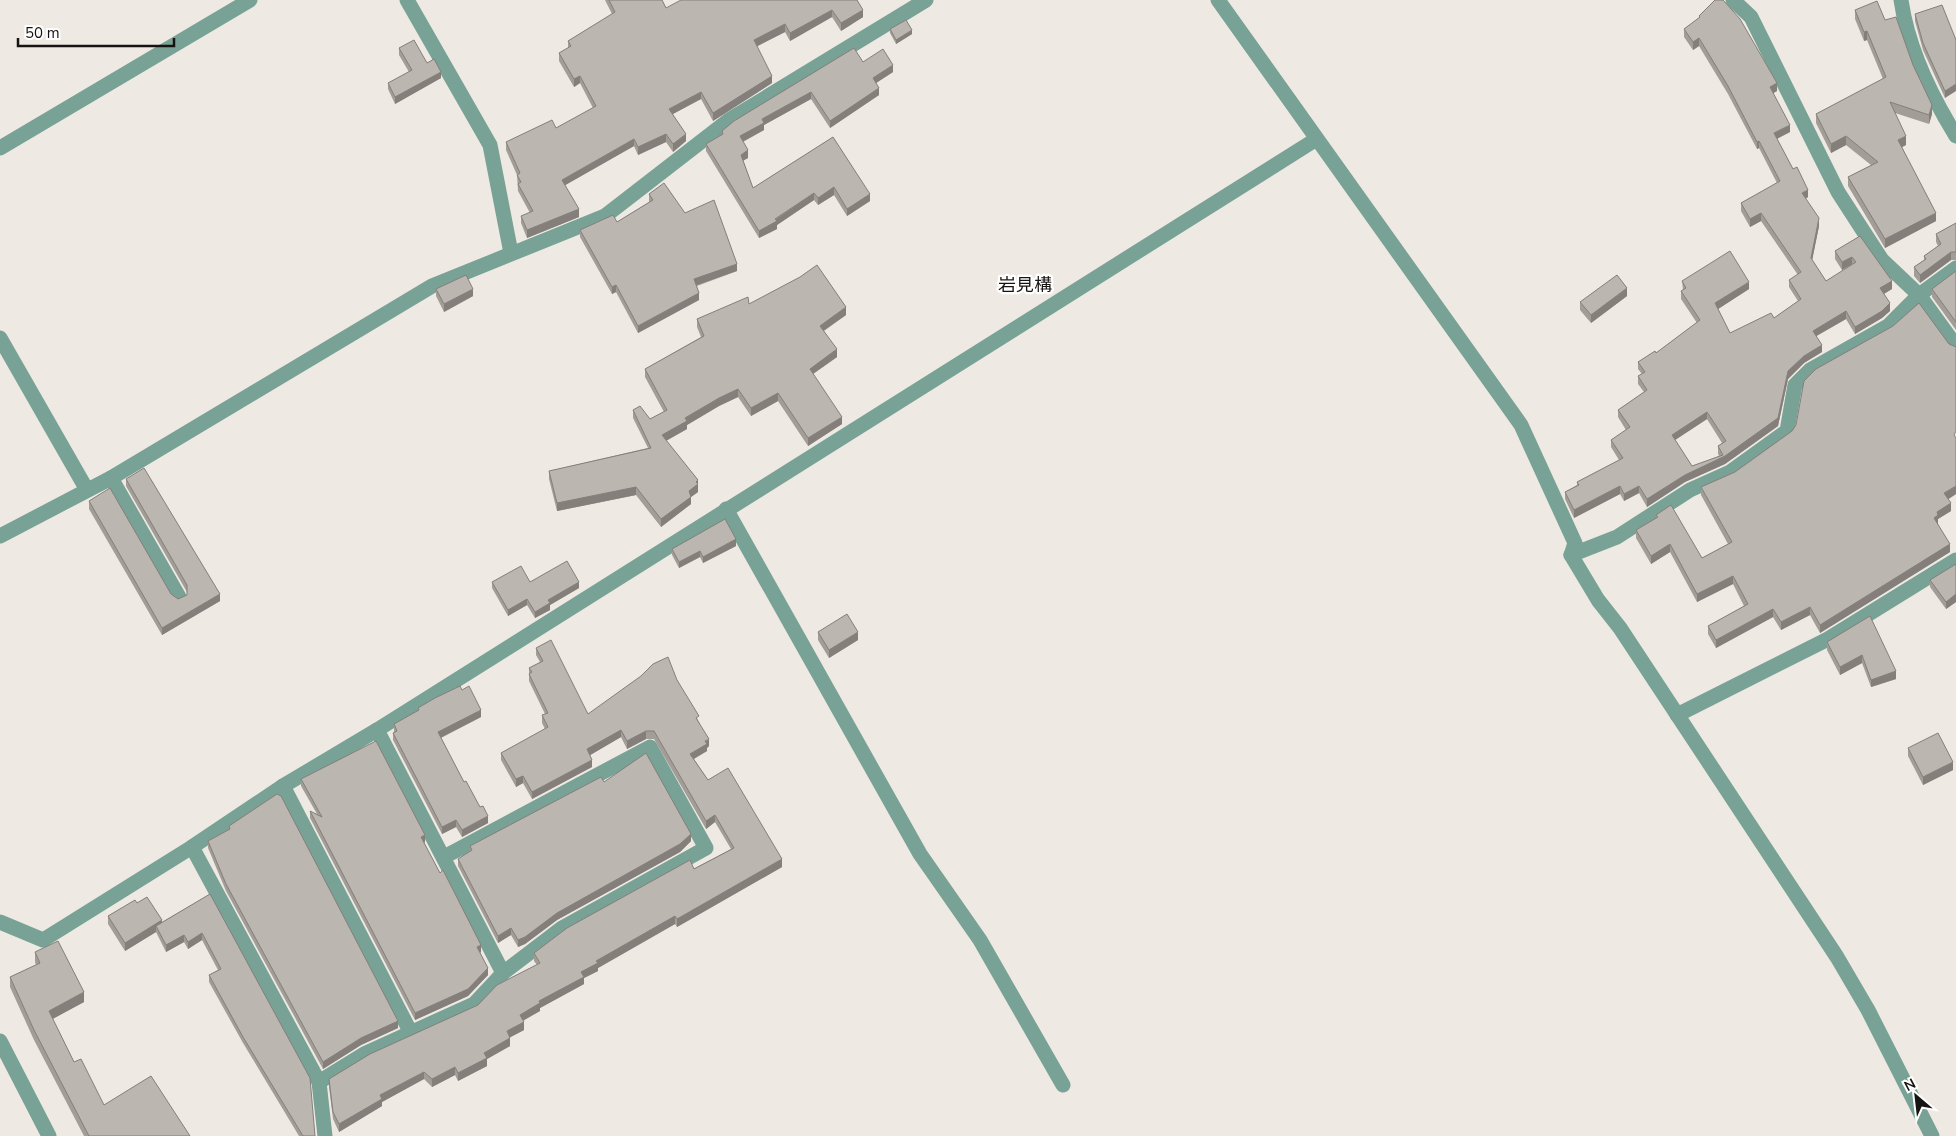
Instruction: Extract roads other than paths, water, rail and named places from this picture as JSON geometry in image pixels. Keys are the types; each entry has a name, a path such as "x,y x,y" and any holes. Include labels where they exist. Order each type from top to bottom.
{"street":[{"path":"0,148 250,0"},
{"path":"407,0 490,145 511,254"},
{"path":"0,536 111,478 432,286 605,216 729,120 926,0"},
{"path":"1218,0 1315,140 1521,425 1575,543 1571,555 1598,600 1620,628 1837,956 1868,1010 1932,1136"},
{"path":"1733,0 1751,17 1838,192 1882,260 1920,295 1956,346"},
{"path":"1901,0 1903,17 1919,67 1956,136"},
{"path":"0,922 43,940 192,847 283,786 377,730 1315,140"},
{"path":"1571,555 1617,537 1690,490 1730,472 1786,431 1795,385 1810,370 1888,326 1920,295 1956,268"},
{"path":"0,338 87,490"},
{"path":"111,478 180,597"},
{"path":"726,509 920,854 980,940 1063,1085"},
{"path":"1677,715 1828,639 1956,560"},
{"path":"377,730 503,973"},
{"path":"318,1082 366,1053 474,1004 503,973 562,928 706,848 650,747 444,857"},
{"path":"283,786 411,1033"},
{"path":"192,847 318,1082 325,1136"},
{"path":"0,1041 50,1136"}],"district":[{"name":"岩見構","path":"1025,285"}]}
